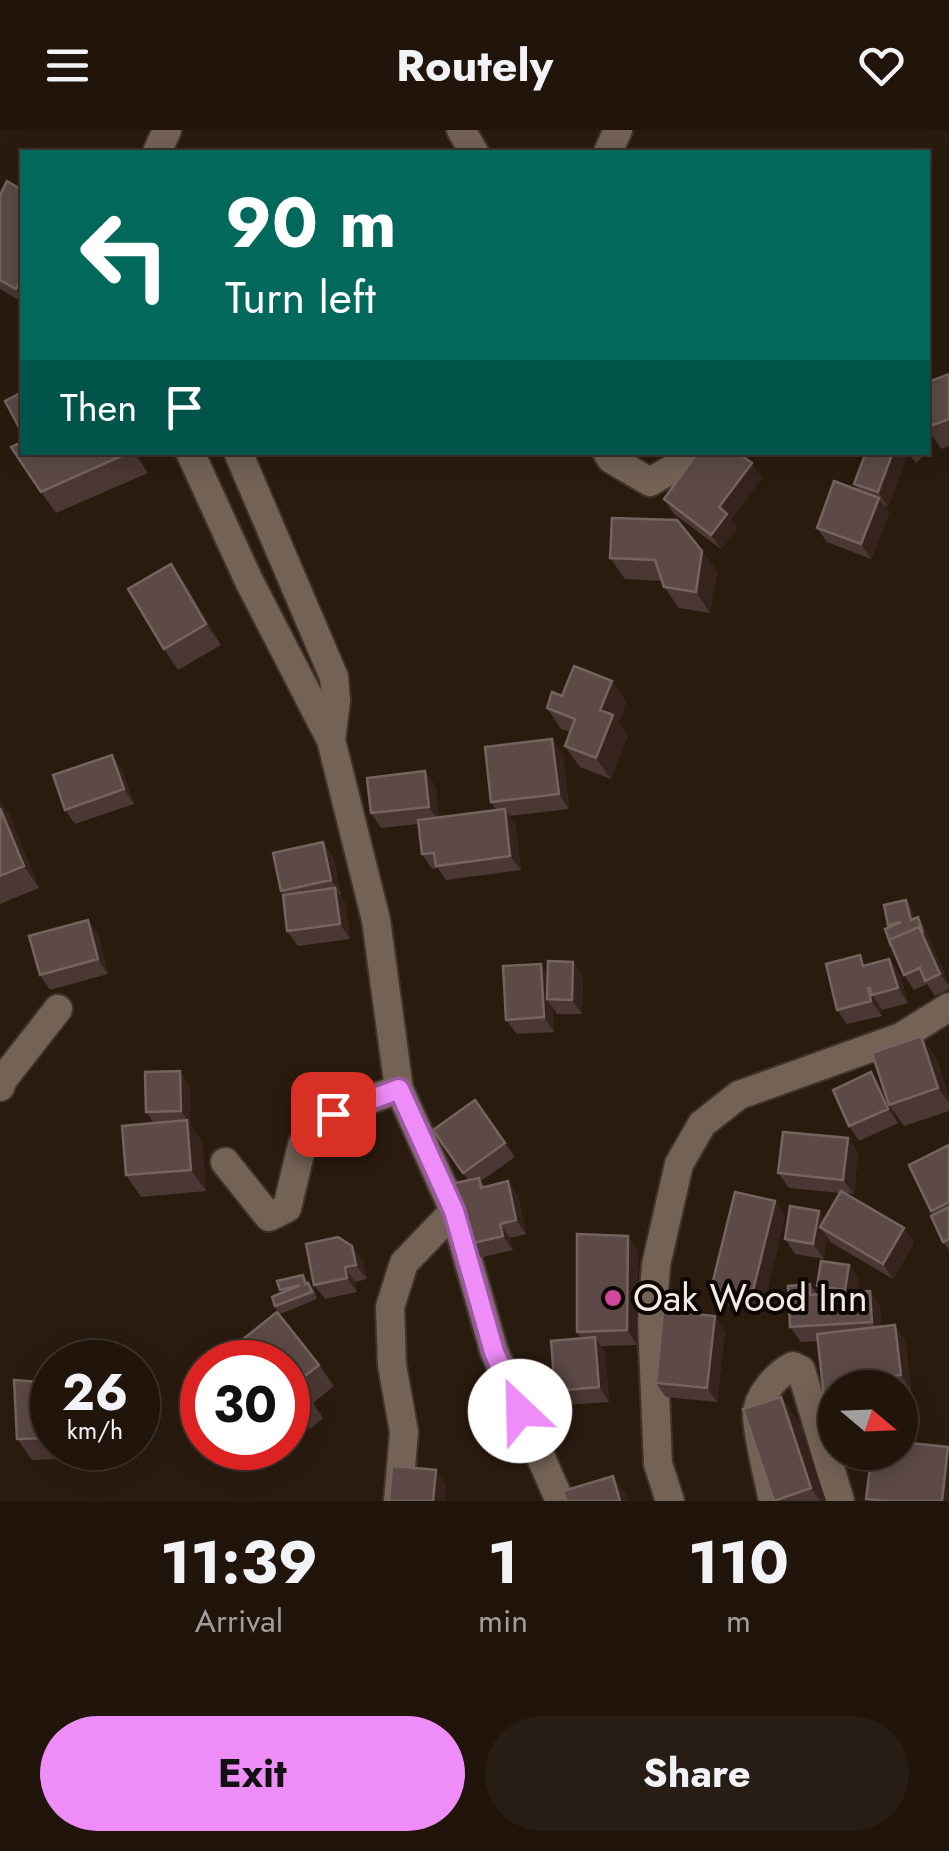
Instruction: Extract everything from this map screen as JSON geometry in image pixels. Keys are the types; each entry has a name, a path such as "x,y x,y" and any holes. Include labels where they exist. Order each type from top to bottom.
{"street":[{"path":"191,455 249,581 330,740 376,920 399,1089 454,1211 494,1352 560,1501"},
{"path":"239,455 334,677 336,700 330,740"},
{"path":"609,455 650,482 687,455"},
{"path":"0,1087 58,1009"},
{"path":"670,1501 658,1464 652,1321 656,1264 679,1164 702,1124 739,1094 901,1038 948,1009"},
{"path":"225,1162 269,1218 287,1208 302,1145 333,1114 399,1089"},
{"path":"398,1501 404,1432 392,1365 390,1307 404,1263 454,1211"},
{"path":"772,1501 757,1412 765,1392 793,1366 800,1370 840,1501"}],"building":[{"path":"7,181 20,189 20,282 16,289 0,280 0,195"},
{"path":"949,374 949,419 930,426 930,381"},
{"path":"20,393 20,429 5,401"},
{"path":"20,443 20,455 123,455 41,492 11,447"},
{"path":"696,455 741,455 752,463 719,507 727,514 711,535 664,499"},
{"path":"865,455 892,455 878,492 854,484"},
{"path":"834,481 879,498 861,544 817,528"},
{"path":"612,518 677,520 702,551 696,592 664,587 655,560 610,558"},
{"path":"171,564 206,624 164,649 128,589"},
{"path":"574,666 612,681 600,710 613,715 596,758 565,746 575,719 547,708 552,692 562,696"},
{"path":"552,739 559,794 491,802 485,747"},
{"path":"112,755 124,789 65,810 53,775"},
{"path":"425,771 429,807 371,813 367,778"},
{"path":"0,808 24,866 0,876"},
{"path":"505,809 510,856 436,866 434,853 422,854 418,820"},
{"path":"323,842 331,880 281,891 273,853"},
{"path":"335,888 340,924 287,931 283,895"},
{"path":"906,900 911,920 918,917 923,933 919,927 889,940 891,946 885,929 901,922 888,925 884,905"},
{"path":"88,920 98,959 40,975 29,936"},
{"path":"919,927 940,974 925,981 920,968 904,975 889,940"},
{"path":"860,955 863,966 889,959 898,988 872,995 868,988 871,1001 837,1010 826,964"},
{"path":"548,961 573,962 572,1000 547,999"},
{"path":"541,964 544,1017 506,1020 503,966"},
{"path":"921,1036 938,1088 889,1105 872,1053"},
{"path":"180,1071 181,1111 146,1112 145,1072"},
{"path":"871,1072 888,1109 849,1126 833,1090"},
{"path":"475,1100 505,1143 463,1173 433,1130"},
{"path":"187,1120 191,1170 126,1175 122,1126"},
{"path":"783,1132 848,1138 843,1180 778,1173"},
{"path":"949,1145 949,1202 931,1211 909,1165"},
{"path":"479,1178 481,1188 508,1181 516,1220 500,1224 503,1236 460,1246 446,1185"},
{"path":"841,1191 904,1228 883,1264 820,1227"},
{"path":"735,1192 775,1201 751,1299 711,1289"},
{"path":"790,1206 819,1211 813,1244 785,1239"},
{"path":"949,1207 949,1239 943,1242 931,1216"},
{"name":"Oak Wood Inn","path":"577,1234 628,1236 627,1330 577,1332"},
{"path":"338,1237 352,1246 356,1265 345,1267 347,1278 314,1285 306,1244"},
{"path":"821,1261 849,1265 845,1290 817,1286"},
{"path":"303,1275 312,1292 275,1306 272,1297 300,1285 280,1290 277,1281"},
{"path":"810,1284 810,1295 870,1291 872,1322 790,1327 788,1286"},
{"path":"663,1311 715,1316 707,1388 656,1383"},
{"path":"277,1312 299,1340 242,1340"},
{"path":"895,1325 900,1370 821,1370 817,1334"},
{"path":"595,1337 599,1387 555,1391 551,1341"},
{"path":"310,1354 319,1365 310,1372"},
{"path":"14,1380 30,1381 30,1439 17,1439"},
{"path":"781,1397 811,1488 774,1501 743,1409"},
{"path":"918,1444 948,1447 942,1501 866,1499 870,1470 918,1470"},
{"path":"392,1466 436,1470 433,1501 389,1501"},
{"path":"613,1476 620,1501 566,1501 563,1491"}],"place":[{"name":"Oak Wood Inn","path":"613,1298"}],"route":[{"path":"333,1114 399,1089 454,1211 494,1352 520,1411"}]}
